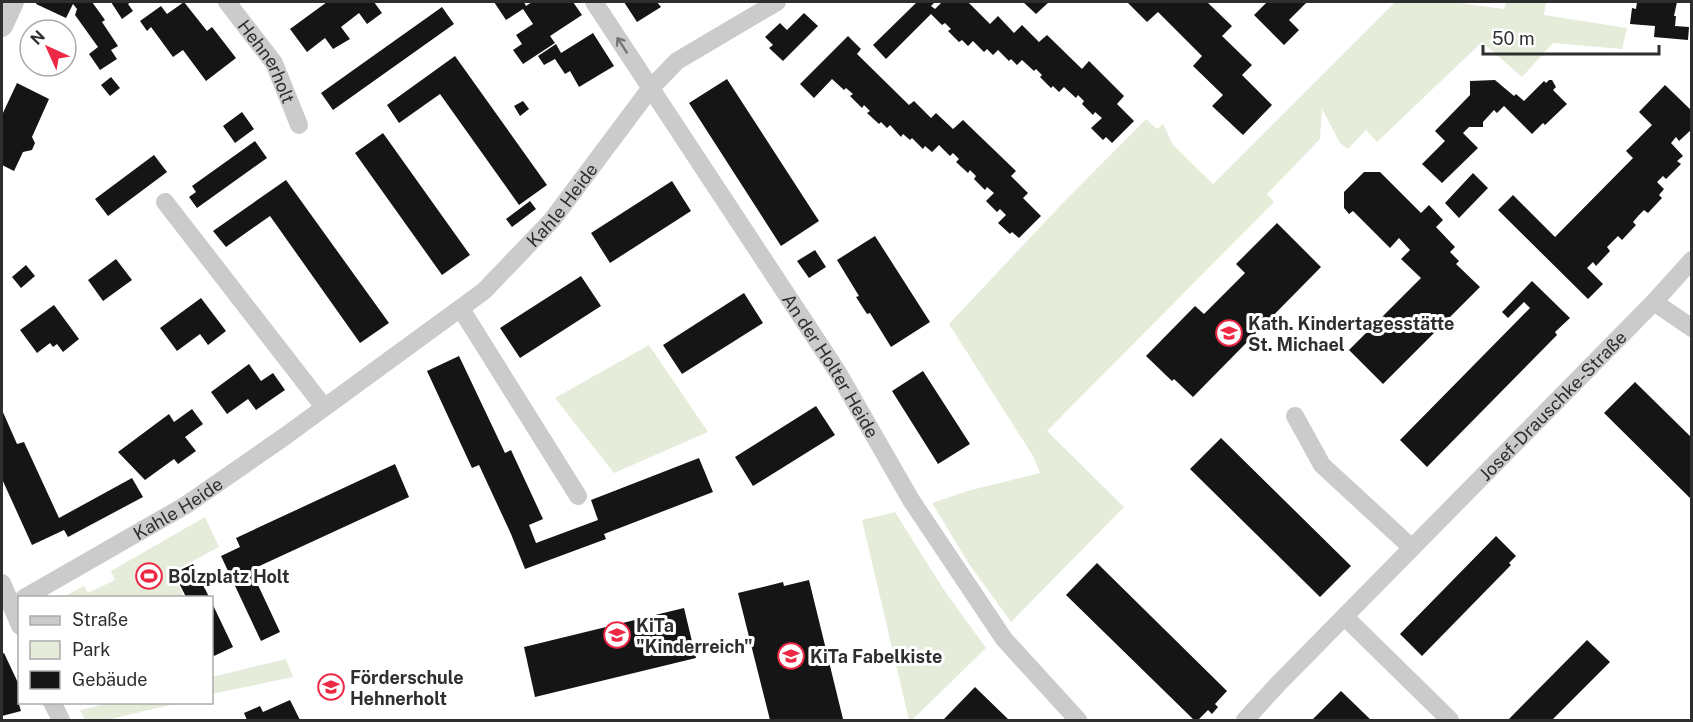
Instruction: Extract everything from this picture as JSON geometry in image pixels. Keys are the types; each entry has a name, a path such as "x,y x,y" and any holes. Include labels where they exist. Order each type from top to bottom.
{"street":[{"path":"2,26 13,2"},
{"name":"Hehnerholt","path":"227,2 274,63 299,125"},
{"name":"An der Holter Heide","path":"594,2 837,371 911,500 1004,639 1078,720"},
{"name":"Kahle Heide","path":"27,596 186,505 484,291 552,220 650,89 677,61 777,2"},
{"path":"165,202 324,407"},
{"name":"Josef-Drauschke-Straße","path":"1245,720 1654,302 1692,260"},
{"path":"1654,302 1692,328"},
{"path":"461,309 578,496"},
{"path":"1295,416 1322,465 1412,548"},
{"path":"2,583 18,601"},
{"path":"1345,617 1450,720"},
{"path":"53,704 61,720"}],"green space":[{"path":"1395,2 1452,2 1504,9 1506,2 1546,2 1544,15 1627,28 1622,49 1553,43 1522,77 1482,42 1377,142 1366,130 1348,149 1340,143 1322,109 1320,139 1267,194 1274,202 1047,431 1124,507 1011,622 969,564 932,503 971,490 1040,473 1033,456 949,324 1057,209 1146,119 1157,129 1163,124 1173,145 1213,184"},
{"path":"649,345 708,432 614,473 555,398"},
{"path":"895,512 944,590 986,648 912,720 909,720 862,520"},
{"path":"205,517 219,547 172,572 184,596 65,596 84,586 88,593 115,580 111,571"},
{"path":"286,659 293,677 213,694 213,677"},
{"path":"106,704 175,704 106,720 85,720 80,710"}],"building":[{"path":"37,2 92,2 105,20 102,22 118,46 111,50 117,59 100,70 89,54 98,47 75,15 77,9 73,4 66,18 36,4"},
{"path":"111,2 131,2 128,4 133,11 122,19"},
{"path":"184,2 207,31 212,27 236,58 206,81 183,50 173,57 151,27 147,31 140,21 161,6 167,14"},
{"path":"327,2 374,2 382,13 367,24 359,13 341,27 350,39 333,49 325,38 307,52 290,29"},
{"path":"494,2 524,2 526,6 532,2 573,2 582,15 550,36 555,43 523,64 513,50 522,44 516,35 533,24 523,9 506,20"},
{"path":"624,2 657,2 661,7 637,22"},
{"path":"917,2 935,2 931,6 935,9 942,2 968,2 990,24 998,16 1014,33 1022,25 1039,42 1047,35 1082,69 1089,61 1124,96 1117,104 1134,121 1112,143 1106,137 1103,140 1091,128 1102,118 1095,112 1093,115 1082,104 1084,101 1078,95 1076,98 1064,87 1059,92 1053,86 1051,88 1040,77 1042,75 1036,69 1034,71 1022,60 1017,65 1011,59 1009,61 998,50 993,55 987,49 984,52 973,41 968,46 962,40 959,42 948,31 951,29 945,23 942,25 931,14 886,59 873,45"},
{"path":"1023,2 1049,2 1036,14"},
{"path":"1127,2 1207,2 1232,26 1222,36 1252,65 1242,75 1272,105 1243,135 1212,106 1223,95 1193,66 1202,56 1158,12 1147,22"},
{"path":"1267,2 1307,2 1289,20 1299,30 1284,45 1254,15"},
{"path":"1637,2 1677,2 1674,16 1676,16 1675,26 1689,27 1688,40 1654,37 1655,26 1630,24 1632,8 1636,9"},
{"path":"442,7 454,24 333,110 321,93"},
{"path":"804,13 818,26 783,61 769,48 773,45 765,37 780,23 787,30"},
{"path":"593,33 614,66 579,87 570,71 565,74 555,59 544,65 538,56 556,44 561,53"},
{"path":"848,36 861,49 857,54 909,105 914,101 931,118 936,113 953,129 963,120 1016,171 1011,176 1028,193 1023,198 1041,216 1019,238 1012,232 1010,234 998,223 1006,215 1000,209 997,212 986,201 994,193 987,187 985,190 974,179 976,176 970,170 968,173 956,162 959,159 953,153 950,156 939,145 932,152 925,146 923,149 912,138 910,140 903,134 901,137 890,125 887,128 881,122 879,124 867,113 870,111 864,105 862,108 850,96 853,94 846,88 844,90 832,79 814,98 800,84"},
{"path":"455,56 547,185 519,205 440,94 399,123 387,105"},
{"path":"111,77 120,88 110,96 101,85"},
{"path":"727,79 819,221 781,246 689,103"},
{"path":"1495,80 1514,96 1516,94 1524,101 1544,81 1546,83 1552,80 1556,87 1553,90 1567,104 1532,134 1504,106 1497,113 1494,110 1483,122 1483,127 1469,127 1463,133 1478,148 1442,183 1422,164 1445,141 1435,131 1470,95 1470,81"},
{"path":"17,83 49,99 32,137 35,143 32,150 23,152 14,171 2,165 2,115"},
{"path":"1665,85 1692,111 1692,129 1679,141 1676,137 1671,143 1683,156 1677,161 1681,164 1666,179 1663,176 1657,182 1664,189 1659,195 1662,198 1648,213 1644,210 1639,215 1633,222 1636,225 1622,240 1618,236 1607,247 1610,251 1596,266 1593,262 1587,268 1603,284 1588,299 1498,210 1513,195 1555,237 1633,158 1626,151 1652,125 1639,112"},
{"path":"523,101 529,109 520,116 514,106"},
{"path":"242,112 254,129 235,143 223,126"},
{"path":"383,133 470,255 442,275 355,153"},
{"path":"255,141 267,158 197,208 189,197 196,192 192,186"},
{"path":"154,155 167,172 108,216 95,199"},
{"path":"1364,172 1380,172 1421,213 1429,205 1443,220 1436,227 1455,247 1450,252 1459,261 1456,264 1480,287 1383,384 1349,350 1421,278 1401,259 1410,250 1399,238 1390,248 1353,211 1349,214 1344,208 1344,192"},
{"path":"1473,173 1488,188 1459,218 1445,203"},
{"path":"286,180 389,323 360,343 270,216 226,247 213,231"},
{"path":"672,181 691,211 610,263 591,233"},
{"path":"530,201 536,209 512,227 506,219"},
{"path":"1277,223 1321,267 1193,397 1146,356 1195,306 1204,314 1245,273 1236,264"},
{"path":"875,236 930,322 891,347 870,313 867,314 856,297 859,296 837,260"},
{"path":"815,250 826,267 809,278 797,261"},
{"path":"116,259 132,280 103,301 88,280"},
{"path":"26,265 35,276 21,288 12,277"},
{"path":"581,276 601,306 520,358 500,328"},
{"path":"1532,281 1570,318 1555,332 1557,335 1427,467 1400,440 1530,308 1524,302 1508,318 1502,312"},
{"path":"744,293 763,323 682,374 663,345"},
{"path":"201,298 226,331 208,345 200,334 177,351 160,328"},
{"path":"54,305 79,339 63,352 57,344 53,347 50,343 37,353 20,330"},
{"path":"459,356 505,453 511,450 543,519 529,525 536,543 598,520 591,500 699,458 713,492 604,534 606,539 525,569 479,465 472,468 427,371"},
{"path":"249,364 261,381 273,373 285,390 256,410 248,399 227,414 211,392"},
{"path":"923,371 970,444 938,464 892,391"},
{"path":"1635,382 1692,438 1692,500 1604,413"},
{"path":"816,406 835,435 753,486 735,457"},
{"path":"192,409 203,424 185,437 196,451 178,464 174,459 145,480 118,452 169,414 174,422"},
{"path":"2,410 17,444 24,442 59,518 132,478 143,497 68,537 64,530 32,545 2,479"},
{"path":"1221,438 1351,566 1320,597 1190,469"},
{"path":"395,464 409,497 251,570 280,632 261,641 221,556 240,547 236,538"},
{"path":"1496,536 1516,556 1509,563 1511,565 1422,656 1400,634"},
{"path":"1097,563 1227,691 1215,704 1218,707 1212,714 1208,710 1198,720 1194,720 1066,595"},
{"path":"193,564 209,596 186,596 174,573"},
{"name":"KiTa Fabelkiste","path":"809,580 843,719 770,720 738,593 783,582 784,586"},
{"path":"213,605 233,647 214,656 213,654"},
{"path":"684,608 696,658 535,697 524,647"},
{"path":"1587,640 1610,662 1552,720 1508,720"},
{"path":"4,653 18,683 18,704 21,711 2,716 2,654"},
{"path":"975,687 1009,720 944,719"},
{"path":"1341,691 1371,720 1312,720"},
{"path":"290,700 300,720 247,720 244,713 260,706 263,712"}],"place":[{"name":"Kath. Kindertagesstätte St. Michael","path":"1229,333"},
{"name":"Bolzplatz Holt","path":"149,576"},
{"name":"KiTa \"Kinderreich\"","path":"617,635"},
{"name":"KiTa Fabelkiste","path":"791,656"},
{"name":"Förderschule Hehnerholt","path":"331,687"}]}
